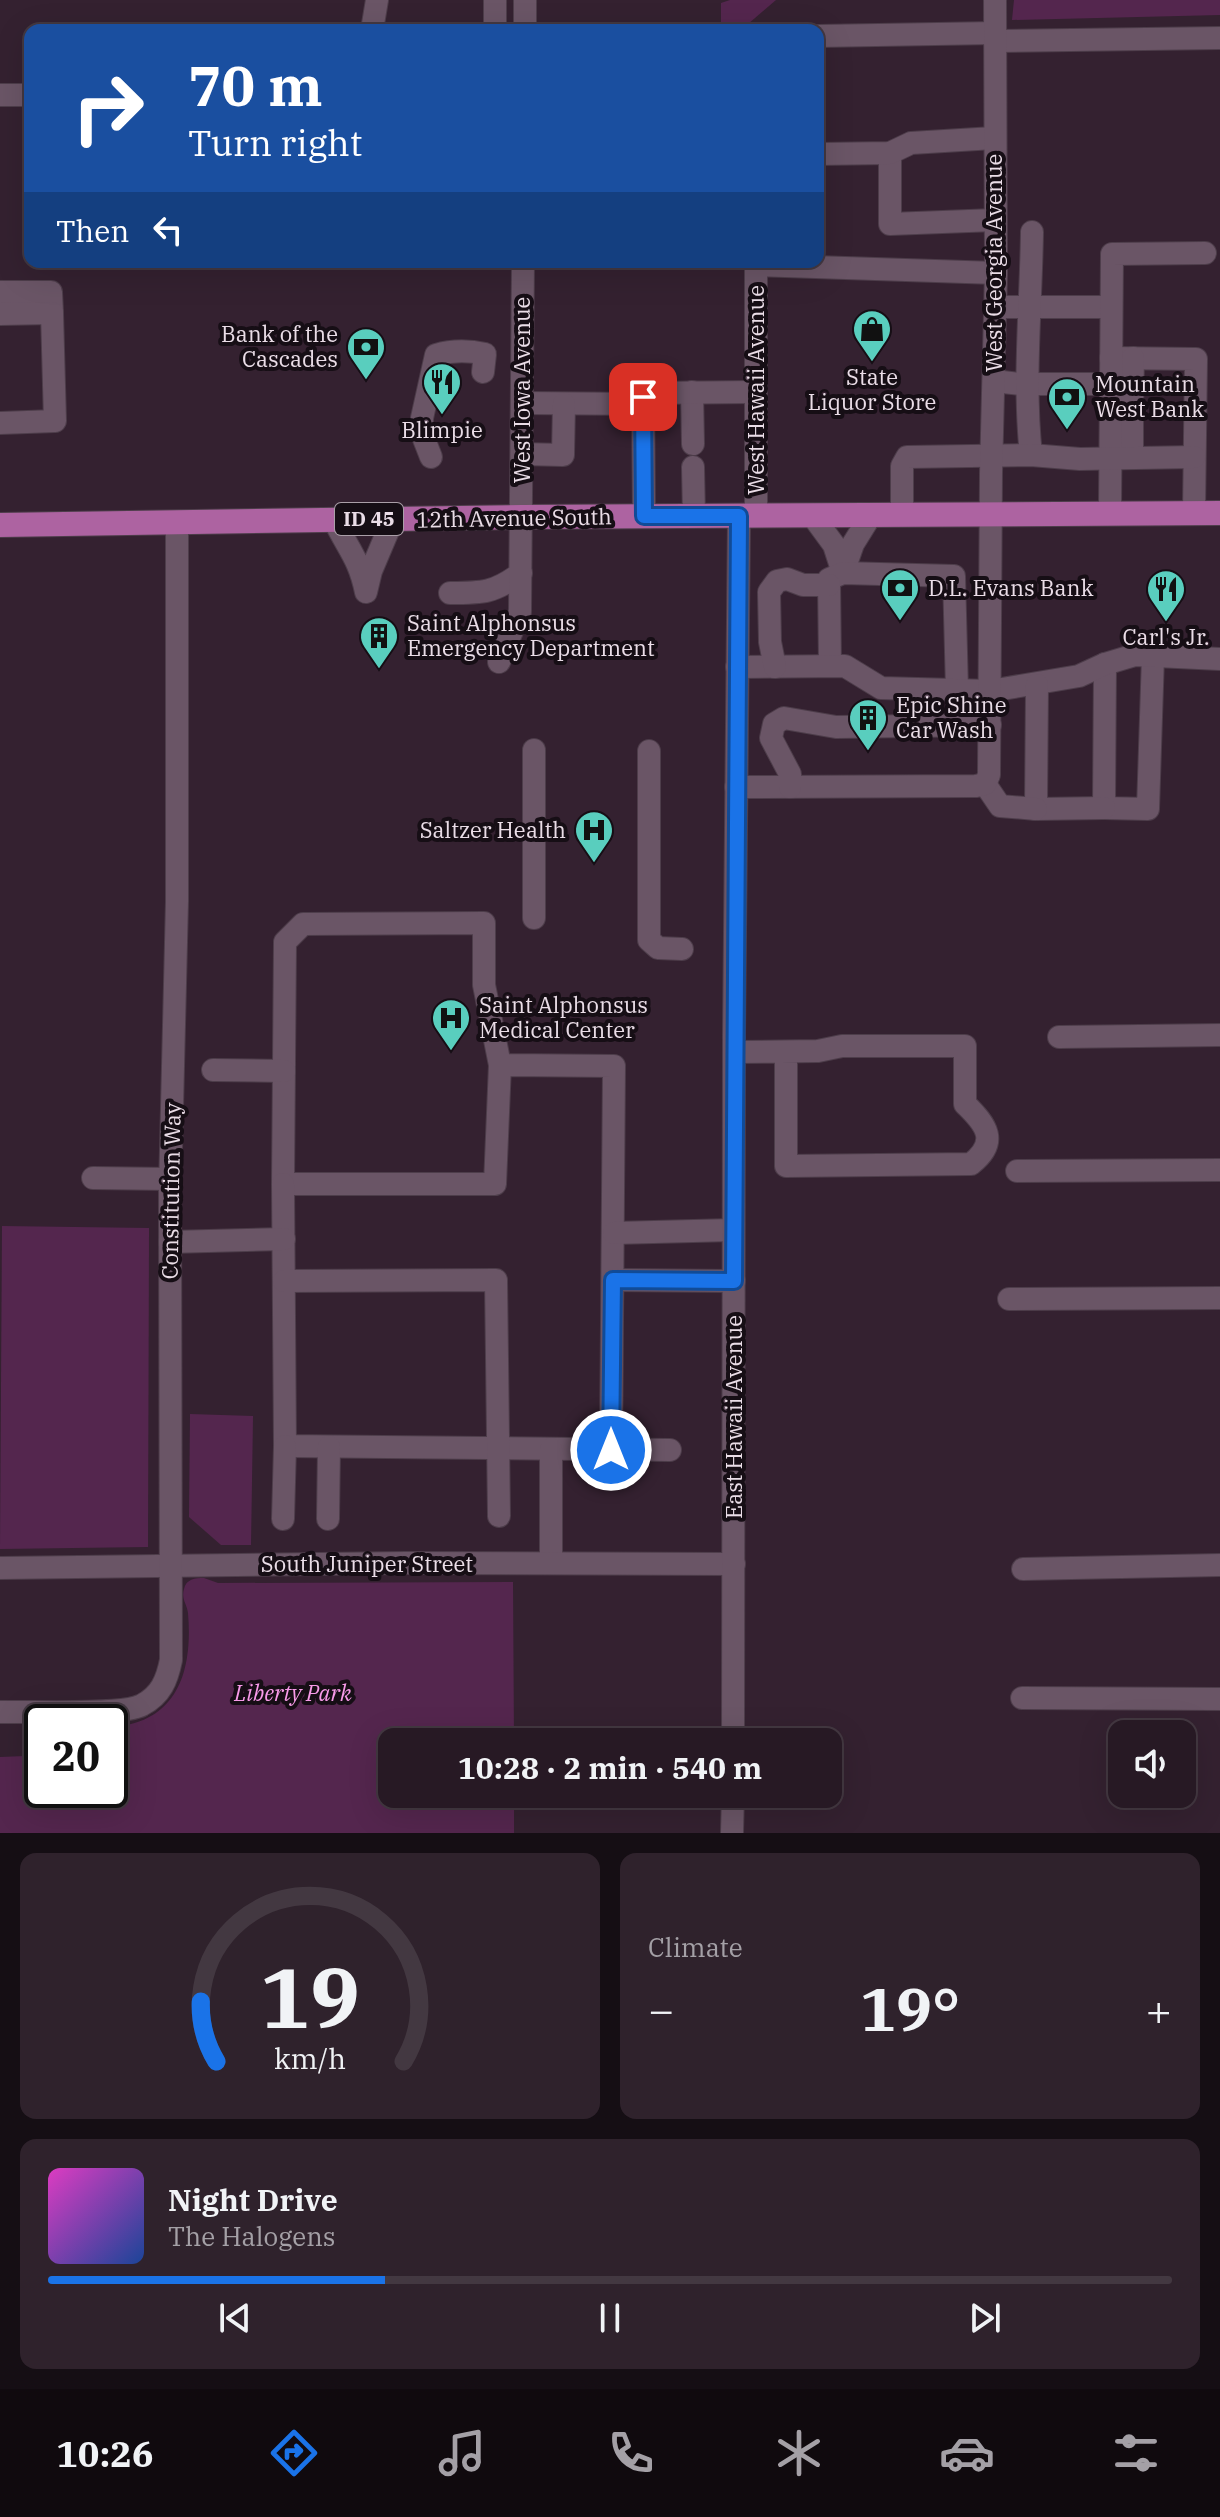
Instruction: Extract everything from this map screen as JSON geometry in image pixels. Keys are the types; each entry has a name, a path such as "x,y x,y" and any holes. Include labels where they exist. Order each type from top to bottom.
{"main road":[{"name":"12th Avenue South","path":"0,525 522,517 1220,513"}],"street":[{"path":"495,0 495,24"},
{"path":"525,0 525,24"},
{"path":"824,35 995,21 1220,38"},
{"name":"West Georgia Avenue","path":"985,784 989,775 990,514 996,307 995,21"},
{"path":"0,95 24,95"},
{"path":"824,154 890,153 911,143 994,138"},
{"path":"890,153 890,224 995,220"},
{"path":"1031,455 1027,341 1031,307 1032,232"},
{"path":"1110,513 1132,414 1111,307 1112,254 1205,253"},
{"name":"West Hawaii Avenue","path":"824,267 996,273"},
{"name":"West Iowa Avenue","path":"499,662 520,612 523,268"},
{"name":"West Hawaii Avenue","path":"747,516 756,392 756,268"},
{"path":"0,292 51,292 55,421 0,423"},
{"path":"996,307 1111,307"},
{"path":"0,314 52,313"},
{"path":"431,457 422,434 422,418 436,355 469,350 485,354 483,372"},
{"path":"1121,458 1111,384 1122,358"},
{"path":"1122,358 1196,359 1194,513"},
{"path":"994,381 1111,384"},
{"path":"692,392 693,444"},
{"path":"644,516 643,404 646,393 756,392"},
{"path":"522,403 643,404"},
{"path":"522,454 563,455 564,404"},
{"path":"902,514 902,466 907,457 1194,457"},
{"path":"693,467 694,516"},
{"path":"812,515 834,545 836,579 830,666"},
{"path":"836,579 871,515"},
{"name":"East Hawaii Avenue","path":"733,1728 737,667 747,516"},
{"path":"334,520 345,543 356,555 366,592 371,571 393,519"},
{"name":"Constitution Way","path":"0,1712 140,1707 155,1697 167,1681 171,1660 170,1179 177,901 177,522"},
{"path":"450,593 485,593 500,588 521,573"},
{"path":"775,667 770,642 769,592 777,581 787,579 803,585 836,579 954,576 957,690"},
{"path":"737,667 845,666 881,688 990,691 1079,676 1135,655 1220,659"},
{"path":"736,787 985,784 1000,806 1148,809 1153,656"},
{"path":"1104,808 1105,664"},
{"path":"1036,809 1037,685"},
{"path":"790,787 790,774 771,738 774,724 784,718 836,727 990,725"},
{"path":"534,750 534,918"},
{"path":"649,751 649,940 658,948 682,949"},
{"path":"283,1184 495,1184 500,1065 484,985 484,923 303,924 285,942 283,1184 285,1446 283,1519"},
{"path":"1059,1037 1220,1035"},
{"path":"734,1052 818,1051 842,1046 965,1046 965,1104 987,1129 988,1141 982,1155 971,1164 786,1166 786,1052"},
{"path":"500,1065 614,1066 611,1450"},
{"path":"213,1070 284,1071"},
{"path":"1017,1171 1220,1170"},
{"path":"93,1178 170,1179"},
{"path":"614,1233 733,1230"},
{"path":"170,1242 284,1239"},
{"path":"284,1281 496,1280 499,1516"},
{"path":"613,1280 734,1281"},
{"path":"1009,1299 1220,1298"},
{"path":"285,1446 670,1450"},
{"path":"328,1519 329,1447"},
{"path":"551,1449 551,1563"},
{"name":"South Juniper Street","path":"0,1568 734,1564"},
{"path":"1023,1569 1220,1565"},
{"path":"1022,1698 1220,1699"},
{"path":"732,1833 733,1808"}],"green space":[{"path":"730,0 776,0 748,24 721,24 721,3"},
{"path":"1014,0 1220,0 1220,15 1012,20"},
{"path":"2,1226 149,1228 148,1547 0,1549"},
{"path":"190,1414 253,1416 251,1545 221,1545 189,1517"},
{"name":"Liberty Park","path":"204,1578 218,1583 513,1582 514,1728 378,1728 378,1808 514,1808 514,1833 0,1833 0,1757 24,1756 24,1808 128,1808 128,1724 152,1716 166,1705 176,1691 183,1674 189,1635 183,1593 185,1586 194,1579"}],"place":[{"name":"State Liquor Store","path":"872,363"},
{"name":"Bank of the Cascades","path":"366,381"},
{"name":"Blimpie","path":"442,416"},
{"name":"Mountain West Bank","path":"1067,431"},
{"name":"D.L. Evans Bank","path":"900,622"},
{"name":"Carl's Jr.","path":"1166,623"},
{"name":"Saint Alphonsus Emergency Department","path":"379,670"},
{"name":"Epic Shine Car Wash","path":"868,752"},
{"name":"Saltzer Health","path":"594,864"},
{"name":"Saint Alphonsus Medical Center","path":"451,1052"}],"route":[{"path":"611,1450 613,1280 734,1281 739,516 644,516 643,397"}]}
